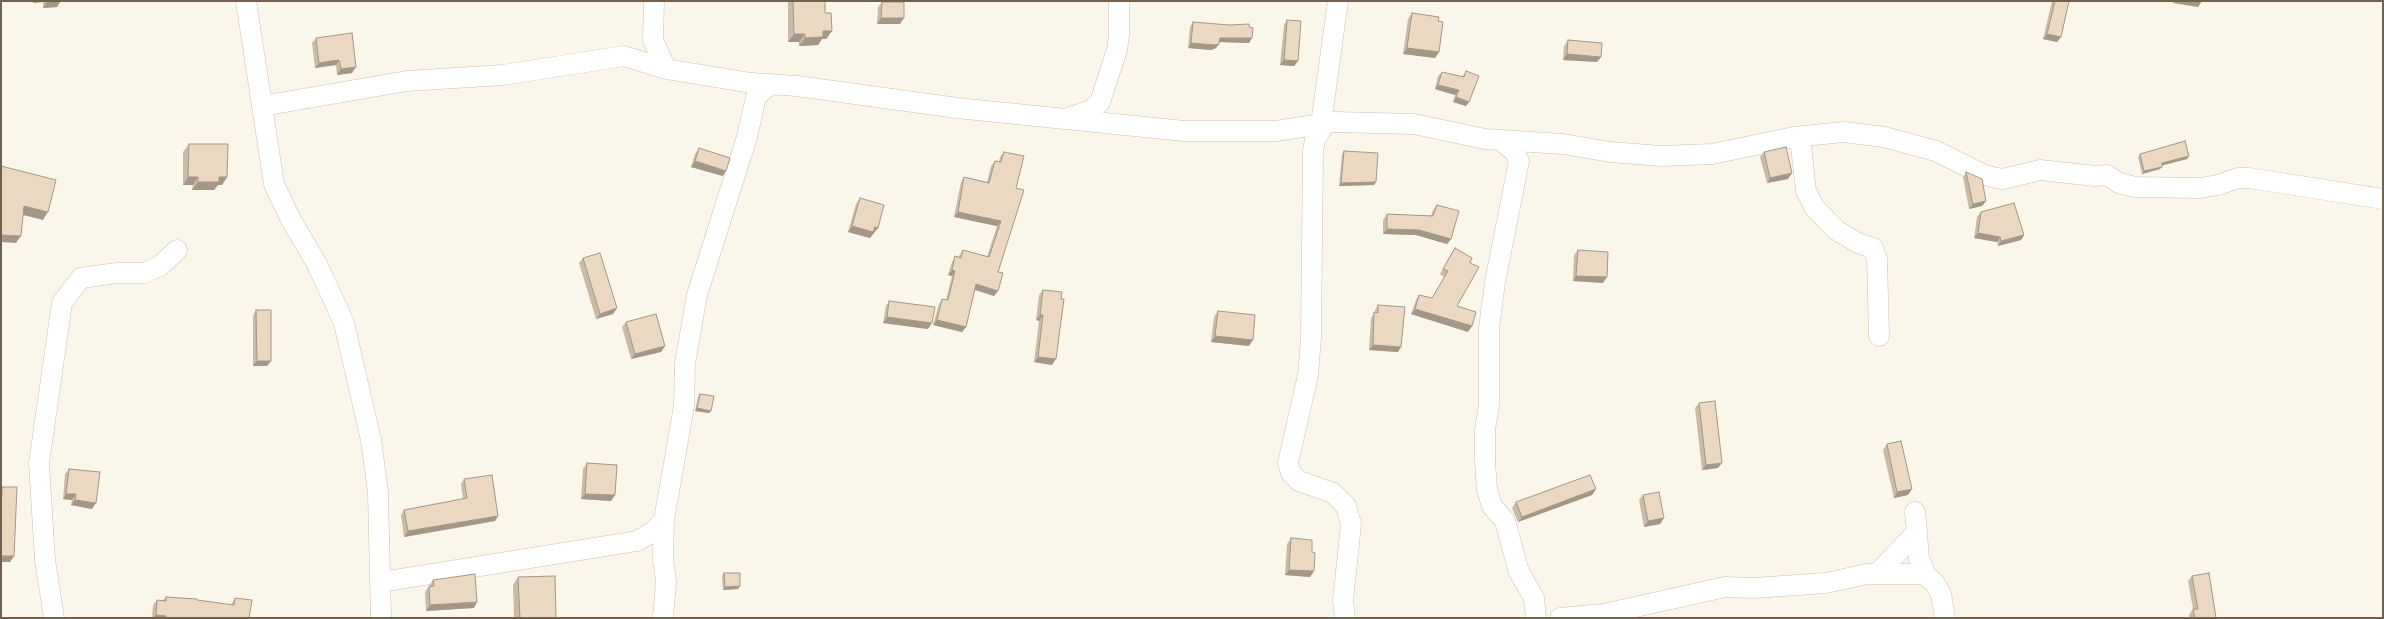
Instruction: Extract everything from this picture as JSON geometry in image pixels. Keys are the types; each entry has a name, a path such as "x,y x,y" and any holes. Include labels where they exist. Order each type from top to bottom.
{"street":[{"path":"246,1 274,184 291,220 317,264 344,323 371,440 378,492 381,618"},
{"path":"654,1 653,40 666,69"},
{"path":"1065,119 1091,110 1100,102 1117,50 1120,1"},
{"path":"1338,1 1313,150 1310,345 1308,375 1288,463 1291,474 1299,481 1333,493 1346,506 1352,524 1343,601 1345,618"},
{"path":"262,106 407,81 503,75 624,56 653,40"},
{"path":"624,56 666,69 759,88 798,86 957,108 1184,131 1276,132 1316,129 1335,122 1414,124 1500,140 1661,156 1712,154 1800,137 1843,132 1884,137 1936,151 1982,174 2003,179 2040,170 2095,176 2107,175 2119,183 2135,187 2200,188 2218,185 2238,178 2249,178 2383,199"},
{"path":"663,618 666,582 663,559 664,520 684,406 685,363 697,295 747,137 759,88"},
{"path":"1100,102 1103,110 1118,124"},
{"path":"1800,137 1806,191 1815,208 1836,230 1858,243 1873,248 1877,259 1879,336"},
{"path":"1500,140 1515,152 1519,161"},
{"path":"1531,142 1525,147 1519,161 1495,282 1489,328 1489,405 1485,430 1485,462 1487,490 1492,506 1505,521 1519,572 1534,598 1536,617"},
{"path":"54,618 45,560 39,463 62,303 80,278 117,273 144,273 160,266 177,250"},
{"path":"1915,512 1918,532 1919,558 1926,575 1941,594 1945,618"},
{"path":"381,582 637,541 653,532 664,520"},
{"path":"1877,574 1918,532"},
{"path":"637,541 655,549 663,559"},
{"path":"1560,618 1604,614 1725,587 1754,588 1826,583 1867,574 1926,575"}],"building":[{"path":"793,1 825,1 825,13 831,13 832,31 823,31 823,37 805,38 805,34 794,34"},
{"path":"2055,1 2069,1 2061,37 2047,34"},
{"path":"882,2 904,2 904,18 881,18"},
{"path":"1412,13 1439,17 1438,21 1443,22 1439,52 1407,48"},
{"path":"1287,20 1301,21 1298,61 1284,60"},
{"path":"1193,22 1229,25 1249,24 1249,27 1253,28 1252,38 1220,38 1219,44 1214,45 1191,43"},
{"path":"352,33 356,67 341,69 339,60 319,63 316,38"},
{"path":"1568,40 1602,43 1601,57 1567,54"},
{"path":"1466,71 1479,76 1469,102 1456,97 1459,90 1438,85 1442,72 1464,77"},
{"path":"2185,141 2189,156 2162,163 2162,167 2144,171 2140,154"},
{"path":"189,144 228,144 227,177 219,177 219,182 198,182 198,177 188,177"},
{"path":"1786,147 1792,173 1770,178 1764,152"},
{"path":"699,148 730,158 726,171 695,161"},
{"path":"1344,151 1378,153 1376,182 1341,183"},
{"path":"1004,152 1024,156 1016,188 1024,190 998,272 1003,273 998,291 976,284 966,327 937,320 942,299 948,300 955,271 952,270 955,256 961,258 963,250 989,257 1001,221 958,212 964,177 989,183 995,161 1001,162"},
{"path":"1,166 56,180 48,212 24,206 21,236 1,235"},
{"path":"1966,172 1982,179 1986,201 1973,204"},
{"path":"860,198 884,205 878,228 875,227 873,232 852,226"},
{"path":"2014,203 2024,235 2001,241 2000,237 1978,233 1981,212"},
{"path":"1437,205 1459,211 1451,239 1419,230 1387,229 1387,214 1433,216"},
{"path":"1455,248 1472,258 1470,263 1479,267 1457,306 1476,312 1472,326 1415,309 1419,295 1432,298 1448,271 1443,269"},
{"path":"1578,250 1608,252 1607,277 1576,276"},
{"path":"600,253 617,308 600,314 583,258"},
{"path":"1043,290 1062,292 1061,299 1064,299 1056,359 1038,357 1043,315 1040,315"},
{"path":"889,301 935,307 932,323 887,317"},
{"path":"1378,305 1405,307 1401,347 1373,345 1374,312 1378,313"},
{"path":"256,310 271,310 271,361 257,361"},
{"path":"1218,311 1255,315 1253,340 1215,336"},
{"path":"656,314 665,346 635,354 626,322"},
{"path":"700,394 714,396 711,411 697,408"},
{"path":"1715,401 1722,463 1706,465 1699,403"},
{"path":"1901,441 1912,489 1897,492 1887,444"},
{"path":"587,463 617,465 615,495 585,494"},
{"path":"69,469 100,472 96,503 75,500 76,494 66,494"},
{"path":"492,475 498,516 408,531 404,510 467,498 464,479"},
{"path":"1590,475 1596,489 1522,517 1516,502"},
{"path":"2,487 17,487 14,556 1,556"},
{"path":"1659,492 1664,518 1648,521 1643,495"},
{"path":"1291,538 1312,540 1312,552 1315,553 1314,571 1289,570"},
{"path":"724,573 740,573 740,586 725,587"},
{"path":"2209,573 2216,618 2195,618 2193,609 2198,609 2192,576"},
{"path":"475,574 477,602 430,605 429,587 434,586 433,580"},
{"path":"555,576 556,618 520,618 518,577"},
{"path":"166,597 197,599 234,605 235,598 252,600 249,618 166,618 166,616 156,615 157,600 166,601"}]}
